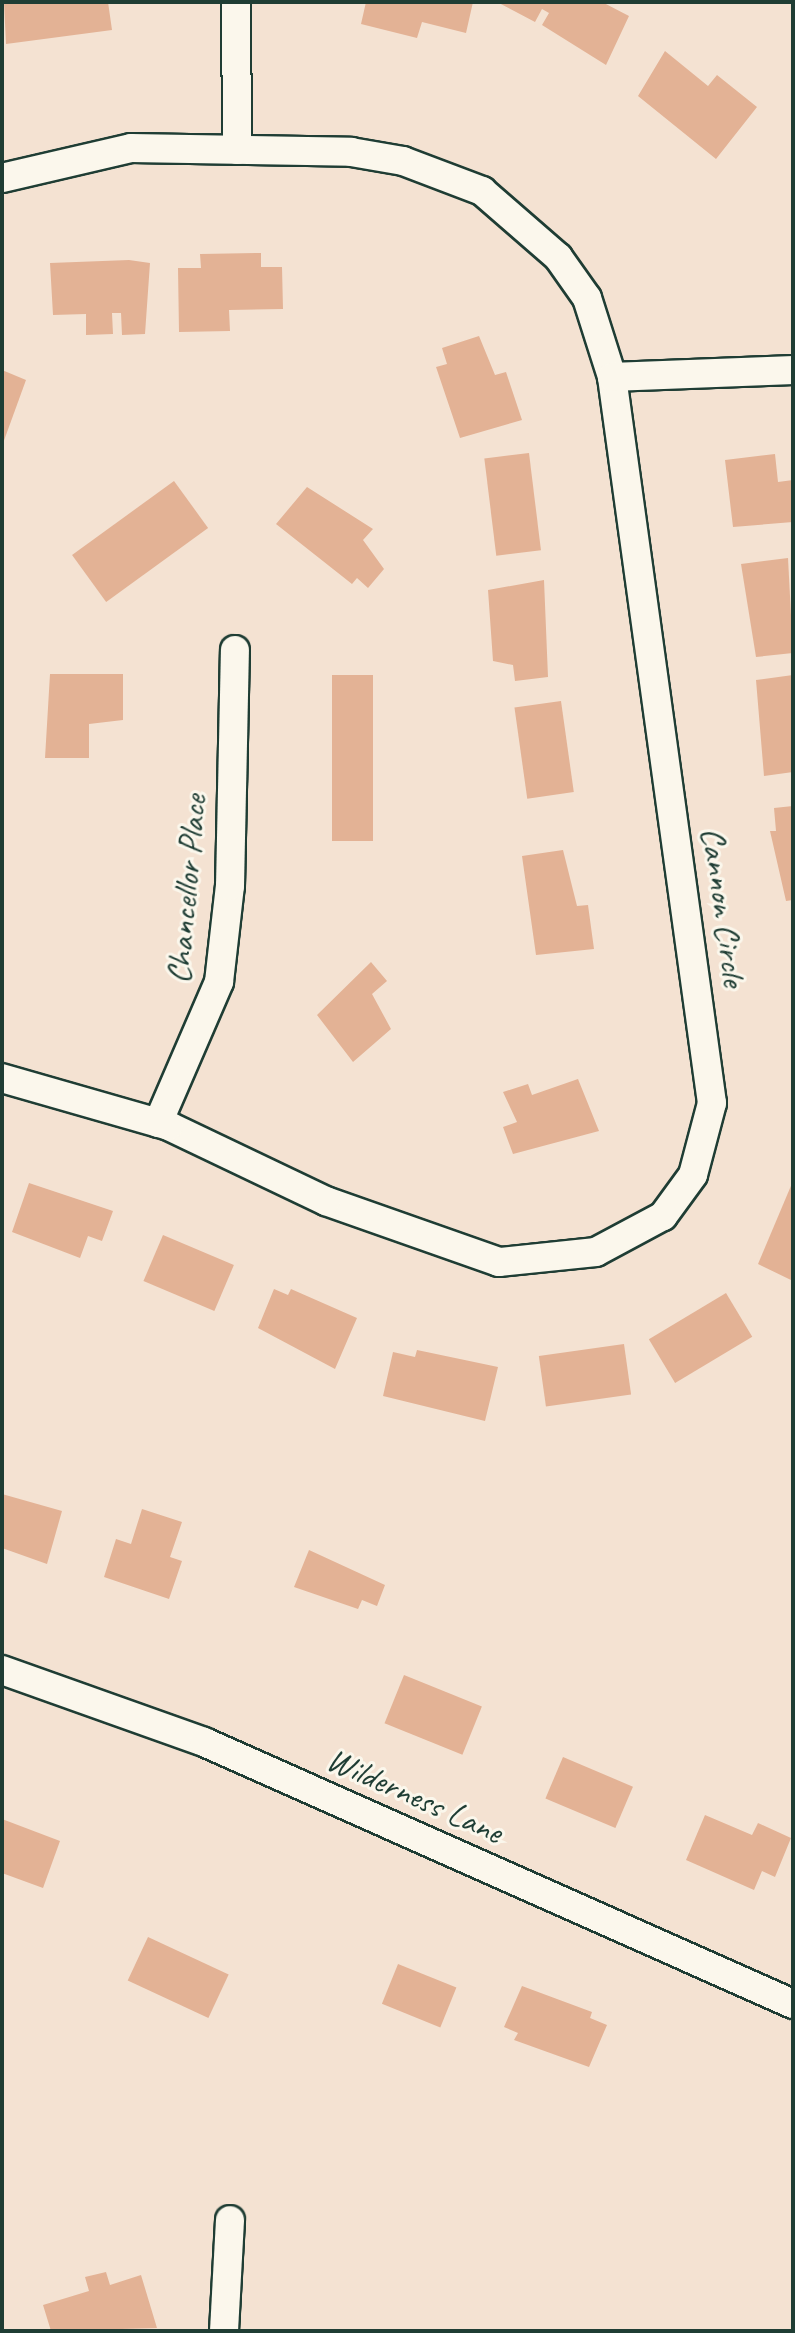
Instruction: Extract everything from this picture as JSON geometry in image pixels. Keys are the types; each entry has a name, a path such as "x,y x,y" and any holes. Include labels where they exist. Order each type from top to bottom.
{"street":[{"path":"236,2 237,150"},
{"name":"Cannon Circle","path":"2,178 108,150 351,152 416,165 482,191 558,257 587,298 612,377 712,1103 693,1175 663,1216 631,1238 541,1262 499,1262 326,1201 158,1123 2,1078"},
{"path":"612,377 793,370"},
{"name":"Chancellor Place","path":"158,1123 219,982 230,886 235,650"},
{"name":"Wilderness Lane","path":"2,1670 204,1742 793,2004"},
{"path":"224,2331 230,2220"}],"building":[{"path":"4,2 108,2 112,30 6,44"},
{"path":"366,2 473,2 466,33 422,22 417,38 361,24"},
{"path":"497,2 602,2 629,16 606,65 542,25 549,13 542,9 535,22"},
{"path":"665,51 708,86 717,75 757,107 716,159 638,96"},
{"path":"261,253 261,267 282,267 283,309 229,310 230,331 179,332 178,268 201,268 200,254"},
{"path":"129,260 150,263 145,334 122,335 121,313 112,313 113,334 86,335 86,314 53,315 50,263"},
{"path":"479,336 495,375 506,372 522,420 460,438 436,367 447,364 442,348"},
{"path":"2,370 26,380 2,446"},
{"path":"529,453 541,550 496,556 484,458"},
{"path":"775,454 778,482 793,480 793,522 733,527 725,460"},
{"path":"174,481 208,528 106,602 72,555"},
{"path":"307,487 373,529 363,540 384,569 368,588 357,578 352,584 276,524"},
{"path":"788,558 793,653 756,657 741,564"},
{"path":"544,580 548,677 515,681 513,665 493,661 488,590"},
{"path":"50,674 123,674 123,720 89,724 89,758 45,758"},
{"path":"332,675 373,675 373,841 332,841"},
{"path":"793,675 793,772 764,776 756,680"},
{"path":"561,701 574,792 527,799 514,708"},
{"path":"793,806 793,900 786,901 770,831 776,831 774,808"},
{"path":"563,850 577,906 588,905 594,949 536,955 522,856"},
{"path":"371,962 387,981 372,994 391,1029 353,1062 317,1015"},
{"path":"578,1079 599,1131 513,1154 503,1127 517,1122 503,1092 528,1084 532,1095"},
{"path":"793,1181 793,1281 758,1264"},
{"path":"29,1183 113,1211 102,1241 88,1236 80,1258 12,1232"},
{"path":"163,1235 234,1265 214,1311 143,1281"},
{"path":"274,1289 288,1295 291,1289 357,1318 335,1369 258,1328"},
{"path":"726,1293 752,1337 675,1383 649,1339"},
{"path":"624,1344 631,1395 546,1406 539,1356"},
{"path":"417,1350 498,1367 485,1421 383,1396 393,1352 415,1357"},
{"path":"2,1494 62,1511 47,1564 2,1548"},
{"path":"142,1509 182,1522 170,1557 182,1561 169,1599 104,1577 116,1539 131,1544"},
{"path":"309,1550 385,1585 377,1606 362,1600 358,1609 294,1587"},
{"path":"404,1675 482,1706 462,1755 385,1723"},
{"path":"563,1757 633,1787 615,1828 545,1798"},
{"path":"705,1815 752,1835 758,1823 791,1838 775,1877 762,1871 754,1890 686,1860"},
{"path":"2,1819 60,1841 43,1888 2,1873"},
{"path":"148,1937 229,1975 208,2018 128,1981"},
{"path":"398,1964 456,1988 440,2027 382,2004"},
{"path":"522,1986 592,2012 590,2018 607,2025 589,2067 514,2040 518,2033 504,2027"},
{"path":"106,2272 110,2285 141,2275 157,2328 51,2331 43,2305 89,2291 85,2277"}]}
